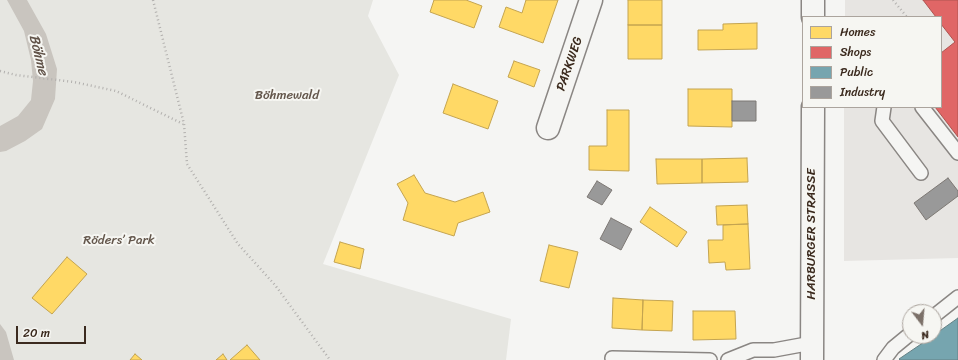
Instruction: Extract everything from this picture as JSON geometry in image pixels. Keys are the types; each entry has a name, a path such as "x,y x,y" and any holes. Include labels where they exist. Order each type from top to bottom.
{"main road":[{"name":"PARKWEG","path":"548,128 591,0"},
{"path":"813,0 813,16"},
{"name":"HARBURGER STRASSE","path":"812,351 813,108"}],"lane":[{"path":"884,108 882,121 921,173"},
{"path":"923,108 958,153"},
{"path":"942,310 958,297"},
{"path":"884,360 892,348 902,340"},
{"path":"728,360 753,350 812,351"},
{"path":"612,358 710,360"}],"path":[{"path":"153,0 184,124 187,164 238,244 275,285 330,360"},
{"path":"893,0 906,16"},
{"path":"0,70 16,75 74,82 116,91 184,124"}],"shaded area":[{"path":"845,0 958,0 958,258 844,261 844,108 942,108 942,16 845,16"}],"green space":[{"name":"Röders’ Park","path":"0,0 373,0 368,16 399,75 323,264 511,319 506,360 0,360"}],"water":[{"name":"Böhme","path":"7,0 27,0 46,34 57,69 55,99 42,129 25,141 6,151 0,152 0,126 18,116 31,100 33,81 31,60 24,31"},
{"path":"0,324 6,332 14,360 0,360"}],"building: Homes":[{"path":"434,0 466,0 482,6 474,28 430,12"},
{"path":"526,0 558,0 543,43 499,27 506,7 522,13"},
{"path":"628,0 662,0 662,25 628,25"},
{"path":"757,23 757,49 698,50 698,30 723,30 723,24"},
{"path":"628,25 662,25 662,59 628,59"},
{"path":"514,61 540,70 534,87 508,77"},
{"path":"453,84 498,101 488,129 443,113"},
{"path":"688,89 732,89 732,127 688,126"},
{"path":"607,110 629,110 629,171 589,170 589,146 607,146"},
{"path":"747,158 748,182 702,183 702,159"},
{"path":"656,159 702,159 702,183 657,184"},
{"path":"414,175 425,193 455,202 483,192 490,212 458,223 454,236 403,220 408,203 397,184"},
{"path":"747,205 748,224 717,225 716,206"},
{"path":"650,207 687,232 677,247 640,222"},
{"path":"748,224 750,269 726,270 725,262 709,263 708,240 723,240 723,225"},
{"path":"340,242 364,249 360,269 334,262"},
{"path":"549,245 578,252 569,288 540,281"},
{"path":"67,257 87,274 52,314 32,298"},
{"path":"613,298 643,300 642,330 612,328"},
{"path":"643,300 673,301 672,331 642,330"},
{"path":"693,311 735,311 736,339 693,340"},
{"path":"247,345 260,360 230,360"},
{"path":"135,354 142,360 130,360"},
{"path":"223,354 227,360 216,360"}],"building: Shops":[{"path":"923,0 958,0 958,137 936,108 942,108 942,52 955,42 942,25 942,16 935,16"}],"building: Public":[{"path":"958,318 958,360 899,359 921,344 942,344 942,329"}],"building: Industry":[{"path":"732,101 756,101 756,121 732,121"},
{"path":"948,178 958,191 958,196 926,220 914,203"},
{"path":"597,181 612,190 602,205 587,197"},
{"path":"611,218 632,229 621,250 600,239"}],"park label":[{"name":"Böhmewald","path":"287,96"}]}
